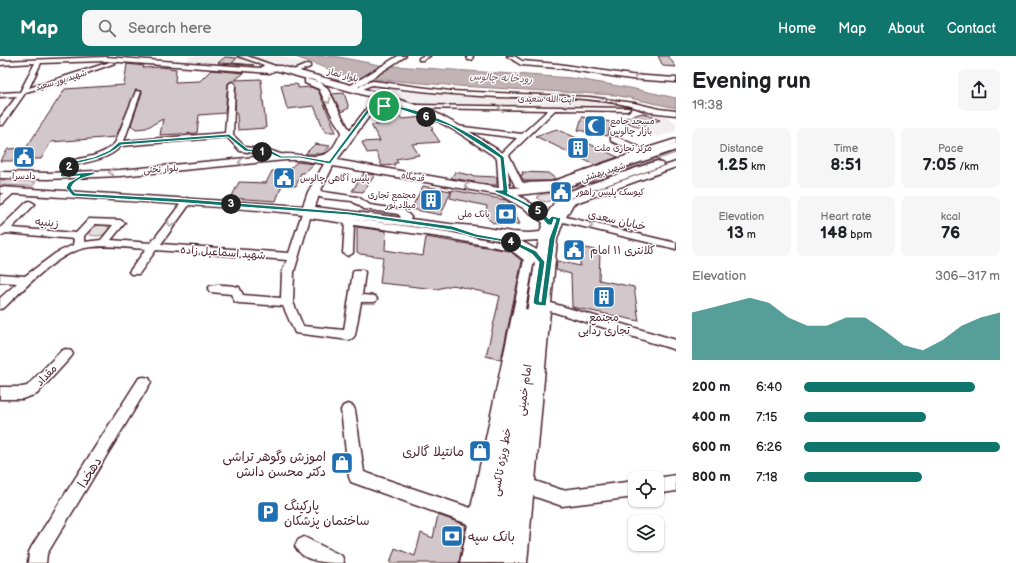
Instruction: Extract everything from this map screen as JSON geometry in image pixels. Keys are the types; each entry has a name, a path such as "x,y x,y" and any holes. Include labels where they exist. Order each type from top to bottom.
{"main road":[{"path":"355,89 363,81 399,57"},
{"name":"بلوار نماز","path":"274,68 355,89 416,107 454,126"},
{"name":"بلوار نماز","path":"274,68 322,88 338,120 347,132 333,154 326,161"},
{"path":"336,84 363,81"},
{"path":"6,190 187,201 310,204 326,161 380,96"},
{"path":"350,217 366,211 382,218 452,228 477,229 513,236 536,238 552,224 540,212 501,191 503,156 454,126 393,106 370,108"},
{"path":"338,120 356,119 364,116"},
{"name":"شهید بهشتی","path":"501,191 541,191 648,154 676,147"},
{"name":"بلوار تختی","path":"0,175 40,177 190,168 280,157 300,157 326,161"},
{"name":"شهید بهشتی","path":"552,224 556,205 568,195 676,158"},
{"name":"قدمگاه","path":"326,161 501,191"},
{"path":"73,194 69,188 70,184 79,177 94,173"},
{"path":"26,191 43,184 44,179 40,177"},
{"path":"541,191 534,197 536,200 545,203 568,195"},
{"name":"امام خمینی","path":"499,563 491,523 518,483 540,304 542,262 552,224"},
{"path":"452,228 475,235 512,242 534,253 542,262"}],"street":[{"path":"241,56 263,67"},
{"path":"510,56 521,63 558,66 631,77 676,80"},
{"path":"0,63 39,62 70,58 108,58 249,69 263,67 274,68"},
{"name":"شهید پور سعید","path":"23,92 121,60"},
{"name":"شهید پور سعید","path":"1,120 23,92 39,62"},
{"path":"292,72 308,66"},
{"path":"355,89 373,83 424,91 466,94 589,98 637,105 656,110"},
{"path":"229,136 232,84"},
{"path":"0,95 23,92"},
{"path":"62,175 72,163 96,158 112,151 119,144 138,92"},
{"path":"0,107 13,106"},
{"name":"آیت الله سعیدی","path":"416,107 656,110 676,113"},
{"path":"554,108 503,156 518,184 523,186 547,186 648,154 676,141"},
{"path":"454,126 524,137"},
{"path":"119,144 229,136 244,149 272,153 280,157"},
{"path":"614,139 648,154"},
{"path":"675,347 540,304 552,239 552,224 569,202 676,164"},
{"path":"0,201 6,190"},
{"path":"134,272 187,201"},
{"path":"2,232 30,204"},
{"path":"310,204 366,211 401,212 406,217 405,220 402,221"},
{"path":"310,204 350,217 447,234 514,248 525,254 529,260 491,523 469,563"},
{"path":"310,204 288,272 287,302 299,330 348,335 356,298 359,272"},
{"path":"348,253 350,217"},
{"name":"خط ویژه تاکسی","path":"382,218 390,223 451,232 510,244 530,254 536,261 483,563"},
{"path":"1,304 55,258 79,241 92,221 120,223 104,243"},
{"name":"خیابان سعدی","path":"552,224 676,246"},
{"name":"زینبیه","path":"2,232 79,241"},
{"name":"شهید اسماعیل زاده","path":"79,241 152,248 293,257"},
{"path":"0,278 28,280"},
{"path":"214,289 235,290 239,298 287,302"},
{"path":"356,298 371,299"},
{"name":"مقداد","path":"0,392 22,393 32,390 66,354"},
{"name":"دهخدا","path":"37,563 38,552 144,382"},
{"path":"348,410 357,477 491,523"},
{"path":"518,563 518,483 562,498 628,490"},
{"path":"664,485 676,483"},
{"path":"304,546 335,563"}],"shaded area":[{"path":"187,56 234,56 257,64 256,66 251,67 181,63 190,57"},
{"path":"250,56 282,56 308,64 295,69"},
{"path":"376,79 428,87 468,91 590,95 644,103 642,108 427,106 394,98 364,88"},
{"path":"642,112 665,116 676,122 676,131 659,137 616,119"},
{"path":"676,151 676,153 579,186 577,185"},
{"path":"0,180 36,182 33,186 0,185"},
{"path":"574,185 578,187 554,197 548,202 541,201 537,198 539,195 555,193"},
{"path":"98,225 109,227 109,230 100,236 90,235 90,230"}],"water":[{"name":"رودخانه چالوس","path":"293,56 334,56 379,65 572,78 676,98 676,108 615,95 458,86 350,77"}],"building":[{"path":"658,56 668,56 676,67 663,66"},
{"path":"225,57 237,58 232,63 254,65 218,63"},
{"path":"127,64 144,66 143,68 161,67 176,69 175,82 200,81 211,70 244,73 235,80 261,79 266,128 238,130 237,113 235,113 236,84 231,81 228,84 225,113 199,115 197,133 160,135 163,119 146,128 136,129 131,125 142,92 136,90 116,137 51,142 41,159 31,159 19,163 12,161 0,161 8,149 26,148 65,89 124,85"},
{"path":"281,85 298,85 298,88 311,87 318,90 336,132 325,132 314,106 287,109"},
{"path":"344,93 349,108 341,112 332,94"},
{"path":"393,107 402,119 424,117 433,128 431,129 440,142 412,144 419,155 396,159 398,163 394,163 395,165 382,166 376,152 367,153 362,142 380,141 371,125 390,124 380,108"},
{"path":"643,113 660,120 638,127 621,119"},
{"name":"مسجد جامع بازار چالوس","path":"582,117 611,122 608,136 578,130"},
{"name":"مرکز تجاری ملت","path":"557,129 618,157 595,165 535,136"},
{"path":"315,144 330,146 324,153 321,154 305,154"},
{"path":"297,162 314,164 304,173 301,173 296,186 282,185 276,201 231,198 239,182 266,183 272,171 286,172"},
{"path":"455,172 475,176 497,177 497,185 451,178"},
{"path":"522,172 548,173 556,179 551,181 524,181 520,175 523,175"},
{"path":"364,173 375,175 363,192 352,191"},
{"name":"مجتمع تجاری میلاد نور","path":"423,186 451,191 441,215 411,209"},
{"name":"بانک ملی","path":"452,190 506,200 509,202 520,224 502,225 493,223 485,216 487,206 450,198"},
{"path":"357,227 386,231 385,250 423,256 426,237 510,251 522,261 501,360 486,356 500,296 453,285 437,289 380,283 383,257 360,254 357,252"},
{"name":"مجتمع تجاری ردایی","path":"581,247 600,251 599,280 634,287 639,321 572,307 571,274 556,270 557,261 580,266"},
{"name":"بانک سپه","path":"438,515 466,525 459,563 390,563 395,548 415,556 421,533 433,538"}],"place":[{"name":"مسجد جامع بازار چالوس","path":"595,126"},
{"name":"مرکز تجاری ملت","path":"578,148"},
{"name":"دادسرا","path":"24,157"},
{"name":"پلیس آگاهی چالوس","path":"284,178"},
{"name":"کیوسک پلیس راهور","path":"561,192"},
{"name":"مجتمع تجاری میلاد نور","path":"431,200"},
{"name":"بانک ملی","path":"506,214"},
{"name":"کلانتری ۱۱ امام","path":"574,250"},
{"name":"مجتمع تجاری ردایی","path":"604,297"},
{"name":"مانتیلا گالری","path":"480,451"},
{"name":"اموزش وگوهر تراشی دکتر محسن دانش","path":"342,463"},
{"name":"پارکینگ ساختمان پزشکان","path":"268,512"},
{"name":"بانک سپه","path":"452,536"}],"route":[{"path":"384,106 393,106 419,114 427,118 452,125 462,131 502,157 505,192 497,191 515,198 540,212 550,223 552,217 559,219 552,239 544,305 536,303 542,262 534,253 512,242 475,235 452,228 350,214 187,201 73,194 69,188 70,184 74,180 94,173 62,175 72,163 78,160 96,158 112,151 119,144 229,136 246,150 272,153 280,157 300,157 330,162 370,108 384,106"}]}
